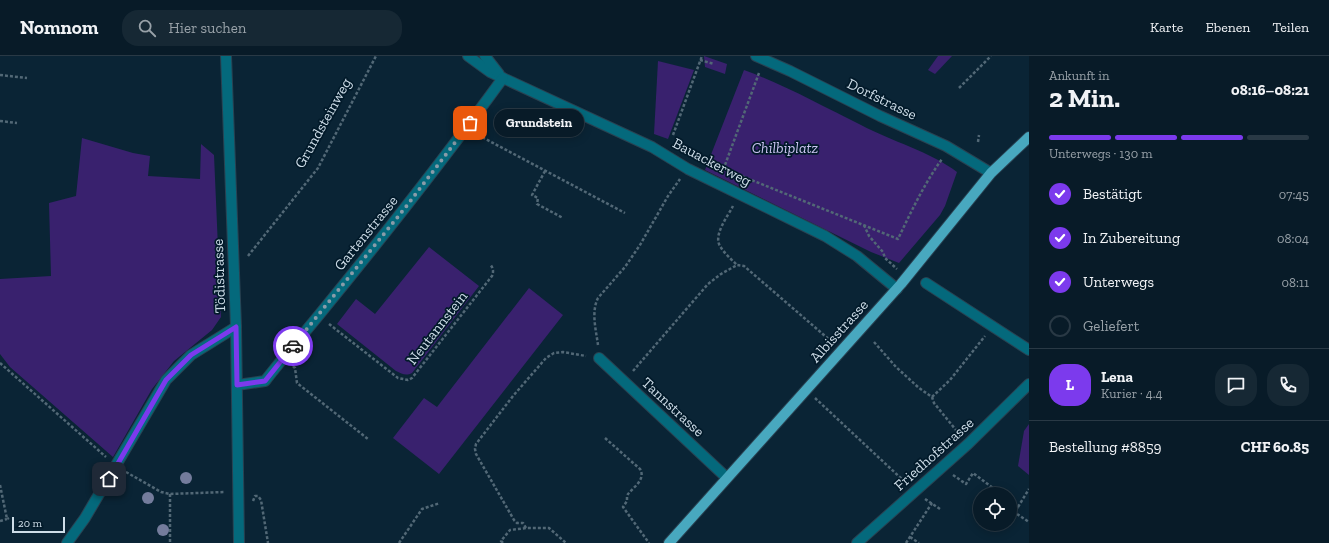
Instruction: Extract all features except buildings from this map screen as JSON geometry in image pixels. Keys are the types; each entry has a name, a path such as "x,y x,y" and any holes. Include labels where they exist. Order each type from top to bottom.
{"main road":[{"name":"Albisstrasse","path":"669,543 897,289 991,173 1029,137"}],"street":[{"name":"Tödistrasse","path":"226,56 236,327 239,543"},
{"path":"468,56 490,72 503,78"},
{"path":"485,56 503,78"},
{"name":"Dorfstrasse","path":"756,56 790,70 880,116 946,146 991,173"},
{"name":"Bauackerweg","path":"503,78 652,147 688,169 825,236 857,256 897,289"},
{"name":"Gartenstrasse","path":"237,385 265,381 407,205 503,78"},
{"path":"926,284 992,328 1029,350"},
{"path":"67,543 89,512 166,380 191,355 236,327"},
{"name":"Tannstrasse","path":"599,358 727,478"},
{"name":"Friedhofstrasse","path":"857,543 968,444 1029,384"}],"path":[{"name":"Grundsteinweg","path":"246,258 318,168 376,56"},
{"path":"673,136 702,56"},
{"path":"959,88 991,56"},
{"path":"700,60 714,64"},
{"path":"759,71 725,165 729,171 898,239 930,176 942,159"},
{"path":"0,75 27,78"},
{"path":"0,120 17,123"},
{"path":"478,135 625,213"},
{"path":"978,142 979,135"},
{"path":"545,171 532,195 538,198 537,204 563,218"},
{"path":"526,528 523,523 517,523 514,520 500,497 476,454 476,444 513,396 546,358 554,353 563,352 599,358 594,310 595,304 598,298 625,267 640,245 668,196 682,177"},
{"path":"736,265 719,245 718,239 719,232 739,194"},
{"path":"864,225 869,236 883,252 884,258 898,270"},
{"name":"Neutannstein","path":"327,323 398,378 408,380 412,378 492,276 493,267 490,264"},
{"path":"624,382 708,284 736,265 744,266 833,343"},
{"path":"932,397 950,380 992,328"},
{"path":"874,342 896,367 919,388 932,397 934,403 968,444"},
{"path":"0,363 110,460"},
{"path":"293,366 295,368 297,382 368,439"},
{"path":"806,390 907,483"},
{"path":"605,438 642,473 641,479 628,494 627,501 623,507 649,543"},
{"path":"122,469 161,492 170,494 228,492"},
{"path":"952,475 966,484 973,473 992,487"},
{"path":"0,485 8,518 0,521"},
{"path":"1029,489 1014,512 1029,522"},
{"path":"170,494 170,543"},
{"path":"253,501 255,496 258,496 261,500 268,543"},
{"path":"925,498 940,509"},
{"path":"399,543 422,509 440,503"},
{"path":"906,543 932,504"},
{"path":"503,543 501,540 510,530 526,528 549,528 566,543"},
{"path":"910,537 919,543"}],"green space":[{"path":"704,56 727,64 725,74 705,67"},
{"path":"938,56 952,56 935,74 928,70"},
{"path":"658,61 694,70 668,139 654,134"},
{"name":"Chilbiplatz","path":"744,70 789,89 873,131 935,158 957,172 945,206 940,215 899,263 871,252 705,170"},
{"path":"82,138 133,153 150,156 148,176 200,179 201,144 214,155 221,317 212,330 174,361 152,389 113,457 10,367 0,354 0,279 51,276 49,203 76,196"},
{"path":"429,247 479,286 412,373 404,374 396,371 337,324 356,299 375,314"},
{"path":"529,288 563,315 439,474 393,438 424,398 437,407"},
{"path":"1029,424 1029,475 1018,466 1024,431"}],"way so far":[{"path":"293,346 405,208 470,123"}],"place":[{"name":"Grundstein","path":"470,123"}],"route":[{"path":"109,479 166,380 191,355 236,327 237,385 265,381 293,346"}]}
